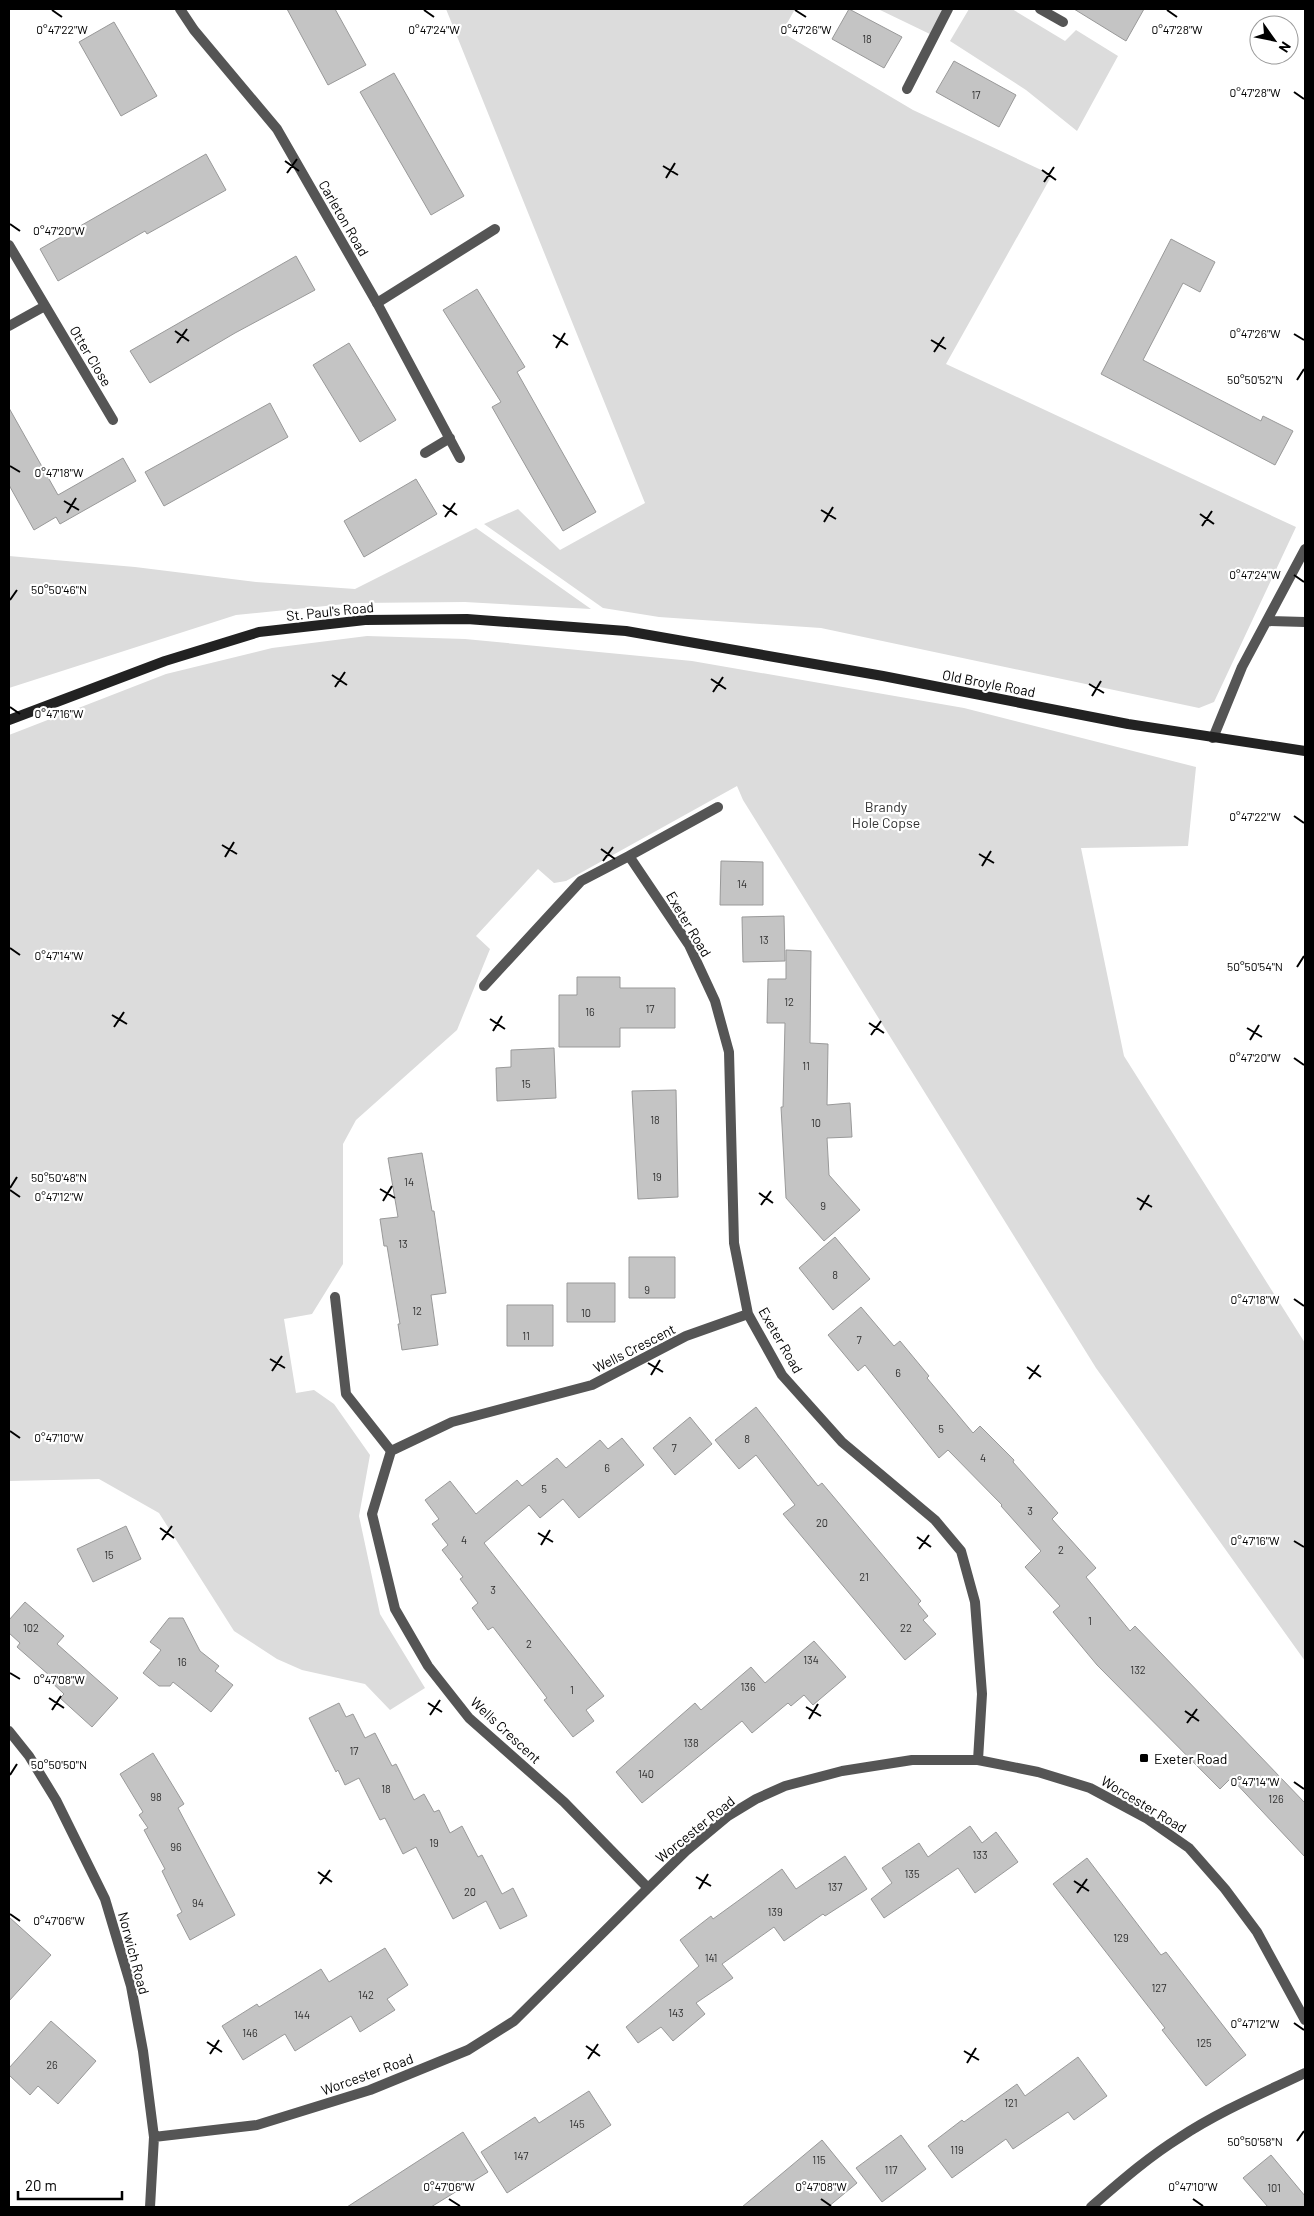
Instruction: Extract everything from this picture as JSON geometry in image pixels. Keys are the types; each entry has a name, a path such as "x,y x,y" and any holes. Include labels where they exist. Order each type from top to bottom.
{"main road":[{"name":"St. Paul's Road","path":"9,720 165,661 258,632 365,620 467,619 626,631 668,638"},
{"name":"Old Broyle Road","path":"668,638 883,676 1128,724 1305,752"}],"street":[{"name":"Carleton Road","path":"180,9 194,30 277,129 378,303 460,458"},
{"path":"907,89 948,9"},
{"path":"1040,9 1063,22"},
{"path":"378,303 495,229"},
{"name":"Otter Close","path":"9,245 113,420"},
{"path":"9,326 45,306"},
{"path":"425,453 450,438"},
{"path":"1213,738 1242,667 1305,549"},
{"path":"1267,622 1305,622"},
{"path":"484,986 581,881 718,807"},
{"name":"Exeter Road","path":"629,856 689,945 715,1001 729,1052 734,1242 748,1314 782,1375 842,1442 935,1520 961,1551 976,1602 982,1694 978,1760"},
{"path":"335,1297 346,1394 391,1451"},
{"name":"Wells Crescent","path":"648,1888 564,1802 469,1718 428,1666 395,1609 372,1514 391,1451 452,1422 592,1385 686,1336 748,1314"},
{"name":"Norwich Road","path":"9,1731 29,1756 56,1800 105,1899 131,1986 143,2051 154,2137 150,2207"},
{"name":"Worcester Road","path":"154,2137 257,2125 370,2090 468,2050 514,2022 686,1851 728,1816 756,1799 786,1786 842,1771 912,1760 978,1760 1038,1772 1090,1788 1146,1818 1189,1848 1225,1889 1257,1932 1305,2020"},
{"path":"1091,2207 1131,2173 1179,2138 1246,2101 1305,2073"}],"green space":[{"path":"446,9 795,9 780,36 783,33 913,110 1052,175 946,364 1296,527 1214,702 1199,708 821,628 659,617 603,608 484,524 518,509 560,550 645,503"},
{"path":"878,9 948,9 934,36"},
{"path":"969,9 1012,9 1065,41 1076,30 1118,56 1077,131 1026,90 950,41"},
{"path":"476,528 591,609 465,602 355,603 236,615 9,688 9,556 135,567 256,582 355,589"},
{"name":"Brandy Hole Copse","path":"367,636 465,639 692,661 964,708 1196,767 1188,846 1081,848 1124,1056 1305,1343 1305,1661 1096,1368 743,800 737,786 566,881 554,883 538,869 476,936 490,949 457,1030 356,1120 343,1144 343,1264 312,1314 284,1319 296,1393 314,1390 334,1404 370,1455 359,1516 380,1614 425,1688 390,1710 365,1684 302,1670 277,1659 234,1631 159,1513 99,1479 9,1481 9,735 166,674 272,648"}],"building":[{"path":"287,9 335,9 366,65 328,85"},
{"path":"849,9 902,37 884,68 832,39"},
{"path":"1074,9 1144,9 1126,41"},
{"path":"114,22 157,96 121,116 79,42"},
{"path":"954,61 1016,95 999,127 936,92"},
{"path":"394,73 464,196 431,215 360,92"},
{"path":"206,154 226,190 147,234 145,231 58,281 40,249"},
{"path":"1171,239 1215,262 1200,292 1183,283 1143,360 1261,421 1263,416 1293,431 1275,465 1101,374"},
{"path":"296,256 315,290 235,333 150,383 130,351"},
{"path":"477,289 525,367 517,372 596,512 563,531 492,407 501,402 443,310"},
{"path":"349,343 396,420 360,442 313,365"},
{"path":"270,403 288,437 164,506 145,472"},
{"path":"9,408 58,495 123,458 136,481 60,524 56,517 34,530 9,485"},
{"path":"416,479 437,514 364,557 344,521"},
{"path":"721,861 763,862 763,905 720,905"},
{"path":"784,916 785,961 743,962 742,917"},
{"path":"786,950 811,951 810,1043 828,1044 827,1105 850,1103 852,1137 827,1138 829,1175 860,1210 824,1241 786,1198 781,1107 783,1107 785,1023 767,1023 768,979 786,979"},
{"path":"577,977 620,977 620,988 675,988 675,1028 620,1028 620,1047 559,1047 559,995 577,995"},
{"path":"554,1048 556,1098 497,1101 496,1068 511,1067 511,1050"},
{"path":"676,1090 678,1197 638,1199 632,1091"},
{"path":"422,1153 432,1211 434,1211 446,1293 431,1295 438,1345 402,1350 398,1324 400,1324 387,1246 384,1246 380,1219 398,1217 388,1158"},
{"path":"835,1237 870,1279 833,1310 799,1268"},
{"path":"629,1257 675,1257 675,1298 629,1298"},
{"path":"567,1283 615,1283 615,1322 567,1322"},
{"path":"507,1305 553,1305 553,1346 507,1346"},
{"path":"861,1307 894,1346 900,1341 929,1376 927,1378 973,1433 980,1426 1014,1460 1013,1462 1058,1513 1052,1519 1096,1568 1086,1577 1130,1631 1135,1626 1305,1803 1305,1857 1231,1778 1220,1789 1097,1665 1053,1612 1060,1606 1025,1567 1041,1551 1002,1505 948,1450 939,1458 865,1365 858,1371 828,1335"},
{"path":"756,1407 818,1486 822,1483 921,1601 918,1604 928,1616 923,1620 936,1634 905,1660 783,1514 795,1505 756,1455 739,1469 715,1440"},
{"path":"690,1417 712,1444 675,1475 653,1448"},
{"path":"622,1438 644,1465 579,1518 563,1499 540,1518 529,1505 484,1543 604,1696 586,1710 594,1721 573,1737 544,1700 547,1698 493,1627 488,1630 472,1608 478,1603 460,1579 463,1577 442,1550 448,1545 432,1524 439,1519 425,1500 450,1481 476,1514 517,1480 522,1486 557,1458 566,1468 600,1440 608,1449"},
{"path":"126,1526 141,1559 93,1582 77,1549"},
{"path":"25,1602 64,1636 57,1644 118,1698 92,1727 60,1698 64,1694 47,1678 49,1675 17,1647 20,1643 9,1633 9,1620"},
{"path":"169,1618 183,1618 200,1651 219,1666 215,1671 233,1685 211,1712 173,1682 170,1686 159,1686 143,1673 161,1650 150,1642"},
{"path":"814,1641 846,1677 813,1705 804,1695 791,1706 788,1703 752,1733 742,1721 642,1803 616,1772 695,1703 701,1710 751,1667 765,1683"},
{"path":"339,1703 346,1717 353,1714 365,1738 375,1733 392,1766 396,1764 414,1800 424,1794 434,1812 439,1810 450,1833 462,1826 478,1857 482,1855 502,1894 513,1888 527,1916 500,1929 486,1901 453,1919 416,1847 403,1854 385,1818 380,1820 359,1778 345,1785 338,1770 336,1772 309,1718"},
{"path":"153,1753 184,1804 178,1808 235,1915 190,1940 177,1915 182,1912 162,1871 165,1869 144,1830 148,1828 139,1815 143,1812 120,1774"},
{"path":"970,1826 982,1843 996,1832 1018,1862 975,1893 958,1868 884,1918 871,1899 892,1883 882,1868 919,1843 928,1857"},
{"path":"845,1856 867,1889 825,1916 823,1914 784,1941 774,1927 722,1964 733,1978 696,2003 705,2014 673,2041 661,2027 638,2043 626,2027 699,1966 680,1940 711,1916 713,1919 782,1869 796,1889"},
{"path":"1087,1858 1161,1955 1166,1952 1246,2055 1206,2086 1162,2030 1165,2028 1053,1884"},
{"path":"9,1917 51,1955 9,2001"},
{"path":"385,1948 408,1985 387,1999 395,2010 360,2032 351,2016 295,2051 285,2034 243,2060 222,2026 257,2004 259,2007 321,1969 329,1982"},
{"path":"51,2021 96,2061 58,2104 38,2086 30,2095 9,2075 9,2068"},
{"path":"1078,2057 1107,2096 1074,2120 1068,2112 1013,2149 1006,2139 952,2178 928,2146 962,2120 964,2122 1017,2084 1025,2096"},
{"path":"589,2091 611,2125 507,2193 481,2152 535,2117 539,2123"},
{"path":"463,2132 488,2172 431,2207 347,2207"},
{"path":"901,2135 926,2169 882,2202 856,2168"},
{"path":"822,2140 857,2183 828,2207 742,2207"},
{"path":"1271,2155 1305,2196 1305,2207 1268,2207 1243,2178"}],"place":[{"name":"Exeter Road","path":"1144,1758"}]}
